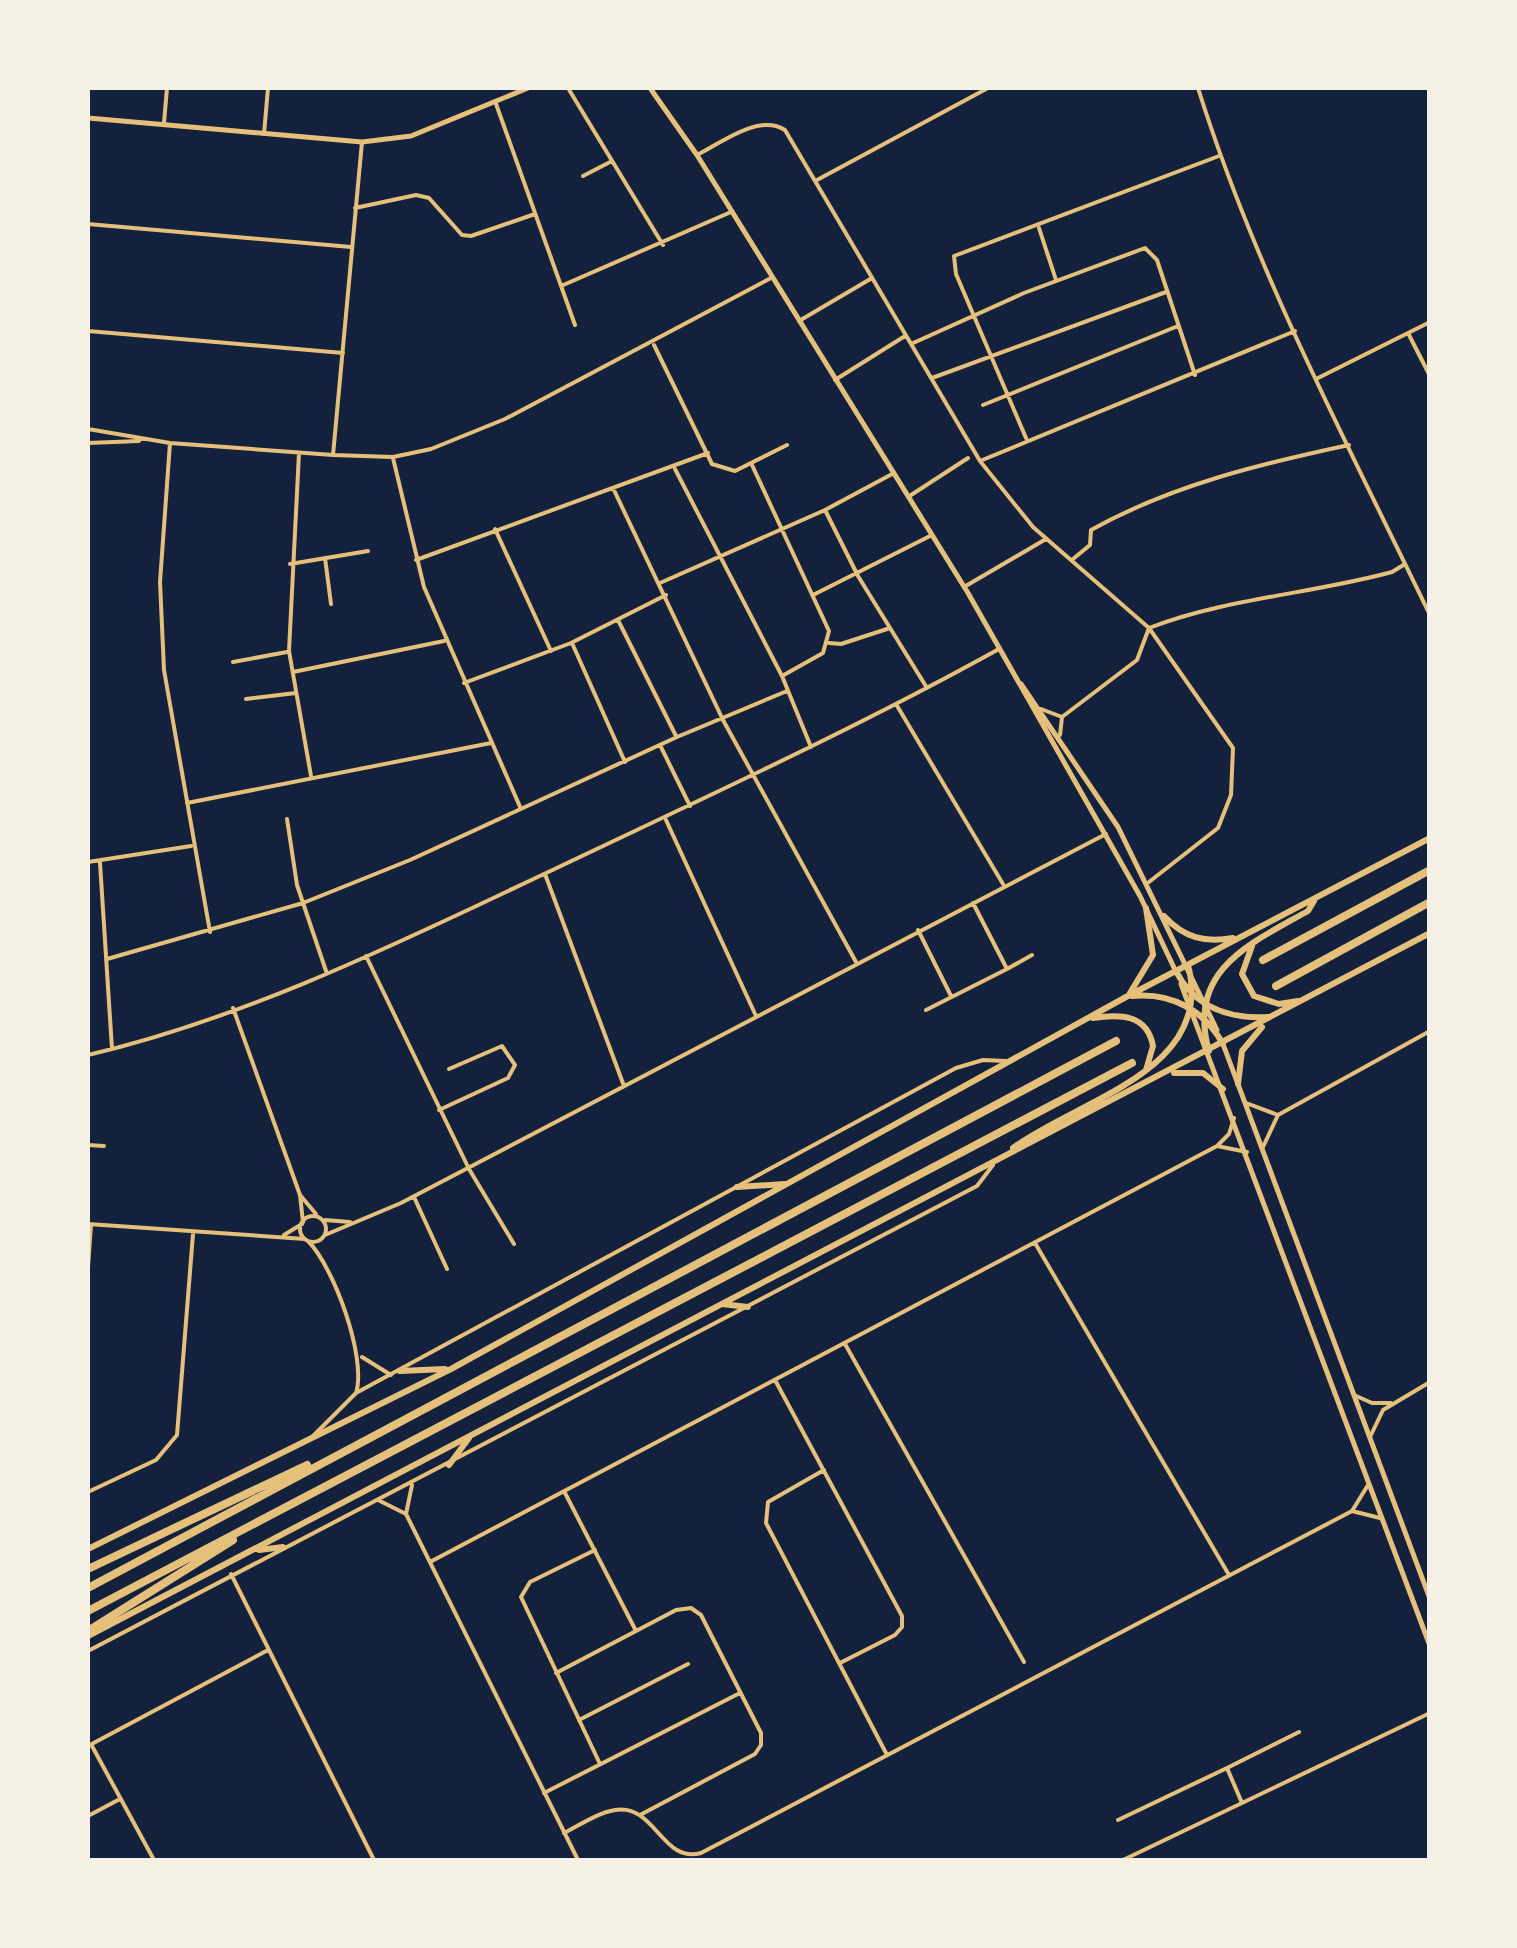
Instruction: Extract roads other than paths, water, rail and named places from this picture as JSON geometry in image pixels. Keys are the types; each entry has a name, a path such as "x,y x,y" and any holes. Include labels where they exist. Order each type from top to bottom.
{"highway":[{"path":"1264,960 1430,870"},
{"path":"1276,986 1430,902"},
{"path":"88,1588 1116,1041"},
{"path":"88,1610 254,1527 1132,1063"},
{"path":"88,1569 170,1526 343,1450"},
{"path":"88,1634 254,1527"}],"main road":[{"path":"88,1548 451,1369 1086,1019 1430,838"},
{"path":"1209,1051 1203,1017 1205,1003 1227,962 1256,940 1308,911 1316,898"},
{"path":"1126,998 1142,979 1153,954 1146,908"},
{"path":"1164,916 1181,932 1198,939 1244,935"},
{"path":"88,1634 1430,933"},
{"path":"1256,940 1244,961 1242,974 1254,996 1280,1004 1307,999"},
{"path":"996,1161 1028,1136 1145,1071 1179,1038 1194,998 1188,964"},
{"path":"1176,971 1194,998 1227,1014 1274,1017"},
{"path":"1126,998 1160,996 1192,1009 1223,1044"},
{"path":"1086,1019 1128,1017 1145,1026 1154,1046 1145,1071"},
{"path":"1238,1084 1246,1041 1274,1017"},
{"path":"1168,1073 1204,1074 1223,1089"},
{"path":"737,1187 791,1184"},
{"path":"721,1304 748,1307"},
{"path":"396,1373 451,1369"},
{"path":"448,1465 471,1436"},
{"path":"252,1550 283,1547"}],"street":[{"path":"164,126 167,88"},
{"path":"264,134 268,88"},
{"path":"88,118 362,142 411,136 528,88"},
{"path":"568,88 663,245"},
{"path":"650,88 697,154 964,586 1146,908 1209,1051 1430,1646"},
{"path":"817,180 988,88"},
{"path":"1198,88 1219,156 1294,331 1430,615"},
{"path":"495,101 575,325"},
{"path":"697,154 755,126 776,124 785,130 980,461 1046,539 1149,628 1233,748 1231,795 1218,828 1148,882"},
{"path":"333,455 362,142"},
{"path":"1026,438 956,274 954,256 1039,228 1219,156"},
{"path":"583,176 612,161"},
{"path":"355,208 416,195 429,198 454,230 471,236 535,214"},
{"path":"561,286 732,212"},
{"path":"88,224 351,247"},
{"path":"1039,228 1056,280"},
{"path":"910,344 1056,280 1146,248 1157,260 1195,375"},
{"path":"88,428 170,443 393,456 468,437 653,344 771,278"},
{"path":"798,322 872,278"},
{"path":"932,378 1166,292"},
{"path":"1318,378 1430,322"},
{"path":"983,405 1178,326"},
{"path":"88,331 342,353"},
{"path":"980,461 1026,438 1195,375 1294,331"},
{"path":"1408,333 1430,376"},
{"path":"835,380 905,336"},
{"path":"653,344 712,464 722,470 752,464 788,445"},
{"path":"88,443 149,440"},
{"path":"170,443 160,582 162,645 185,804 210,932"},
{"path":"1073,559 1090,545 1091,530 1146,502 1251,466 1350,445"},
{"path":"298,453 289,651 311,776"},
{"path":"416,560 708,454"},
{"path":"393,456 416,560 444,641 520,809"},
{"path":"908,497 968,458"},
{"path":"752,464 827,623 829,642 818,657 782,676"},
{"path":"676,468 782,676 812,747"},
{"path":"660,583 720,553 824,510 894,474"},
{"path":"614,488 723,720 856,962"},
{"path":"824,510 858,576 928,689"},
{"path":"495,530 551,651"},
{"path":"813,595 858,576 932,535"},
{"path":"964,586 1046,539"},
{"path":"290,564 368,551"},
{"path":"325,558 331,604"},
{"path":"1149,628 1224,604 1300,594 1392,572 1405,564"},
{"path":"464,683 572,643 666,595"},
{"path":"618,620 676,737"},
{"path":"829,642 841,644 890,628"},
{"path":"1060,735 1062,717 1137,660 1149,628"},
{"path":"292,672 444,641"},
{"path":"572,643 625,762"},
{"path":"88,1056 233,1008 366,956 753,778 1000,648"},
{"path":"233,662 289,651"},
{"path":"1012,673 1060,735 1148,882 1188,964 1263,1147 1430,1599"},
{"path":"107,959 304,903 676,737 787,692"},
{"path":"246,699 296,693"},
{"path":"896,704 1004,886"},
{"path":"1041,709 1062,717"},
{"path":"185,804 491,742"},
{"path":"660,745 690,806"},
{"path":"665,818 756,1016"},
{"path":"287,819 304,903 326,971"},
{"path":"88,1268 89,1225 307,1240 324,1236 414,1197 1106,834"},
{"path":"88,862 193,846"},
{"path":"100,863 112,1049"},
{"path":"545,873 624,1086"},
{"path":"973,903 1007,969"},
{"path":"918,930 951,996"},
{"path":"366,956 439,1110 514,1244"},
{"path":"926,1010 1032,956"},
{"path":"233,1008 300,1195 307,1240 322,1258 358,1353 356,1393"},
{"path":"1263,1147 1278,1114 1430,1032"},
{"path":"439,1110 508,1078 515,1065 502,1046 449,1069"},
{"path":"311,1439 356,1393 956,1068 983,1060 1011,1062"},
{"path":"1245,1102 1278,1114"},
{"path":"430,1562 1218,1146 1229,1134 1234,1118"},
{"path":"88,1145 104,1146"},
{"path":"1218,1146 1247,1152"},
{"path":"88,1651 978,1186 996,1161"},
{"path":"300,1195 320,1219 324,1236 322,1258"},
{"path":"414,1197 447,1269"},
{"path":"280,1237 302,1223 320,1219 355,1222"},
{"path":"88,1492 156,1460 177,1434 193,1234"},
{"path":"1035,1243 1229,1576"},
{"path":"844,1344 1024,1662"},
{"path":"358,1353 373,1368 396,1373"},
{"path":"775,1380 903,1622 895,1636 840,1663"},
{"path":"1370,1437 1377,1418 1391,1403 1430,1382"},
{"path":"1354,1395 1372,1403 1391,1403"},
{"path":"824,1470 774,1498 764,1515 886,1756"},
{"path":"564,1833 612,1810 640,1815 674,1850 692,1856 1352,1511 1364,1498 1368,1480"},
{"path":"412,1483 406,1514 578,1860"},
{"path":"564,1491 636,1632"},
{"path":"375,1500 406,1514"},
{"path":"1352,1511 1369,1512 1383,1520"},
{"path":"594,1550 530,1582 522,1591 522,1604 600,1764"},
{"path":"230,1574 374,1860"},
{"path":"556,1672 683,1608 697,1610 760,1733 758,1751 640,1815"},
{"path":"154,1860 89,1745 268,1650"},
{"path":"578,1720 688,1664"},
{"path":"544,1792 740,1693"},
{"path":"1123,1860 1430,1713"},
{"path":"1118,1820 1300,1732"},
{"path":"1227,1768 1242,1803"},
{"path":"88,1816 120,1798"}]}
